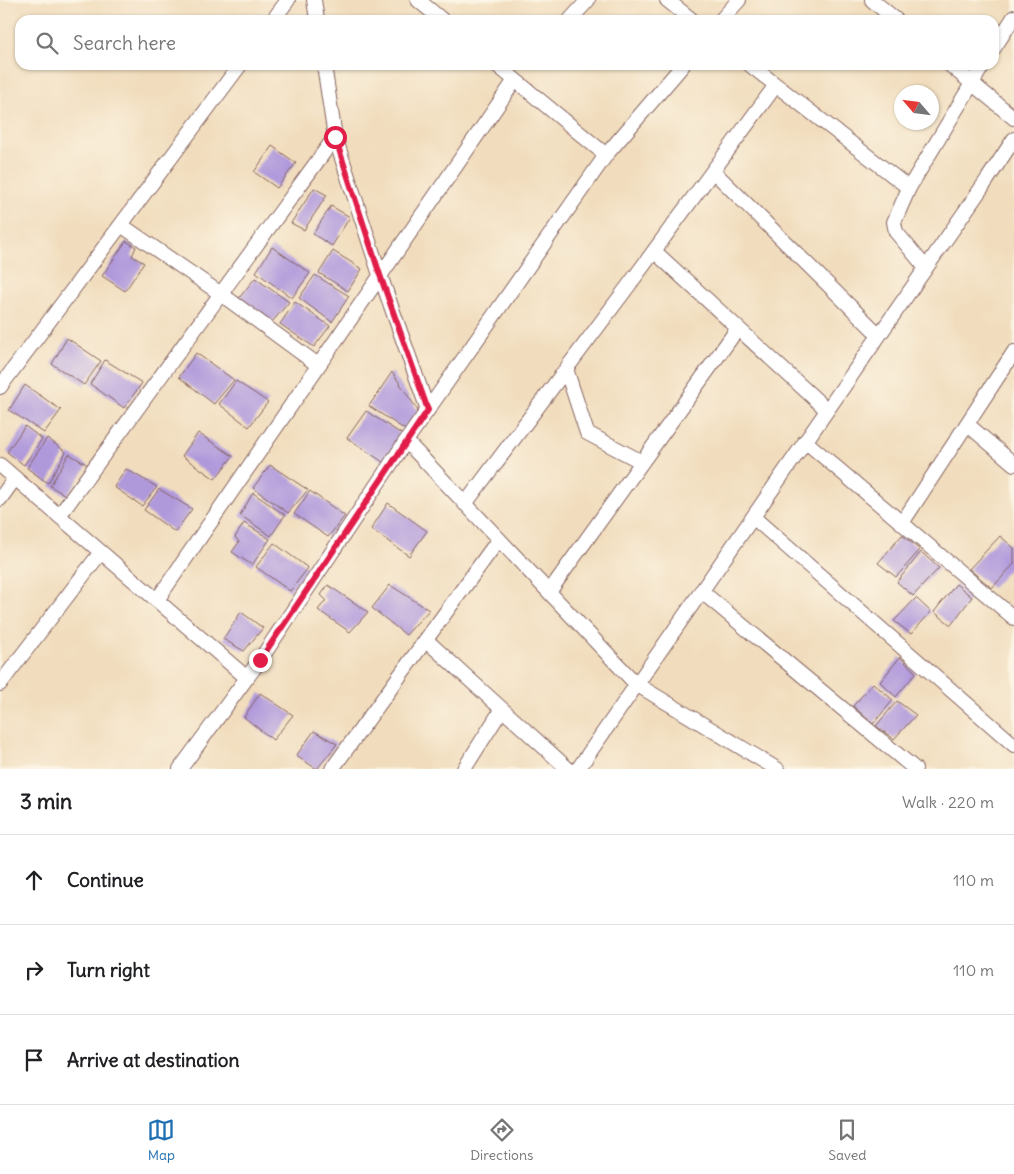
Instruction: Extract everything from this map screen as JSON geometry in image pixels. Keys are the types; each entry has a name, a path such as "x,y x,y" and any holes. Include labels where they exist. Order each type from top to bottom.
{"street":[{"path":"277,15 288,0"},
{"path":"314,0 316,15"},
{"path":"574,15 588,0"},
{"path":"667,0 686,15"},
{"path":"726,15 739,0"},
{"path":"872,0 890,15"},
{"path":"425,2 437,15"},
{"path":"999,40 1014,17"},
{"path":"0,387 236,70"},
{"path":"325,70 335,137 380,275 428,410"},
{"path":"503,70 606,155"},
{"path":"180,769 247,678 406,441 606,155 679,70"},
{"path":"756,70 909,188"},
{"path":"956,70 1014,118"},
{"path":"926,268 896,232 894,222 909,188 979,70"},
{"path":"157,600 515,80"},
{"path":"465,504 776,85"},
{"path":"59,516 335,137"},
{"path":"426,640 502,709 578,768 1014,139"},
{"path":"713,171 879,336"},
{"path":"121,225 221,294 318,365"},
{"path":"654,251 827,410"},
{"path":"549,592 738,328"},
{"path":"902,523 1014,352"},
{"path":"566,369 588,433 642,462"},
{"path":"967,424 1014,464"},
{"path":"406,441 636,684 777,769"},
{"path":"806,441 1014,618"},
{"path":"0,465 247,678"},
{"path":"0,499 15,478"},
{"path":"753,517 1014,745"},
{"path":"332,769 499,539"},
{"path":"0,684 101,552"},
{"path":"701,590 915,769"},
{"path":"464,769 502,709"}],"building":[{"path":"272,146 296,163 277,188 254,172"},
{"path":"314,188 327,195 304,230 291,223"},
{"path":"331,206 350,217 332,246 313,234"},
{"path":"126,241 136,247 132,256 144,263 125,291 102,276"},
{"path":"272,247 310,273 292,298 256,272"},
{"path":"333,251 362,269 348,291 319,273"},
{"path":"315,275 349,296 332,322 299,298"},
{"path":"255,278 289,302 272,322 239,298"},
{"path":"295,302 330,326 314,347 280,324"},
{"path":"67,338 101,361 84,385 52,364"},
{"path":"196,353 234,380 214,404 179,377"},
{"path":"105,360 142,383 124,408 90,384"},
{"path":"392,372 419,412 407,431 369,406"},
{"path":"236,381 268,402 249,427 219,404"},
{"path":"25,385 61,410 44,433 9,410"},
{"path":"366,411 403,435 386,464 347,438"},
{"path":"25,426 42,439 24,465 7,452"},
{"path":"198,433 233,456 215,479 182,456"},
{"path":"47,438 66,452 48,483 27,468"},
{"path":"69,454 88,465 67,496 50,486"},
{"path":"270,465 308,490 288,513 253,488"},
{"path":"126,469 157,487 142,506 114,487"},
{"path":"159,489 192,509 175,532 144,510"},
{"path":"310,491 345,516 328,537 294,514"},
{"path":"253,493 285,515 271,536 240,515"},
{"path":"388,503 427,531 409,556 371,529"},
{"path":"244,523 270,539 252,565 232,552 239,542 235,537"},
{"path":"902,535 920,550 896,577 878,563"},
{"path":"1000,536 1014,548 1014,564 992,588 969,569"},
{"path":"274,543 308,568 290,591 256,567"},
{"path":"921,552 939,568 913,596 897,582"},
{"path":"956,584 972,597 951,625 934,612"},
{"path":"328,585 368,612 350,632 318,610 326,600 321,595"},
{"path":"390,585 429,610 406,635 372,608"},
{"path":"916,598 931,612 911,634 894,621"},
{"path":"241,612 263,628 244,651 223,639"},
{"path":"900,657 916,673 896,697 880,682"},
{"path":"873,683 893,700 873,724 853,706"},
{"path":"260,693 293,715 273,740 244,717"},
{"path":"897,701 916,715 894,739 876,726"},
{"path":"314,731 337,744 317,769 296,756"}],"route":[{"path":"260,660 428,410 380,275 335,137"}]}
